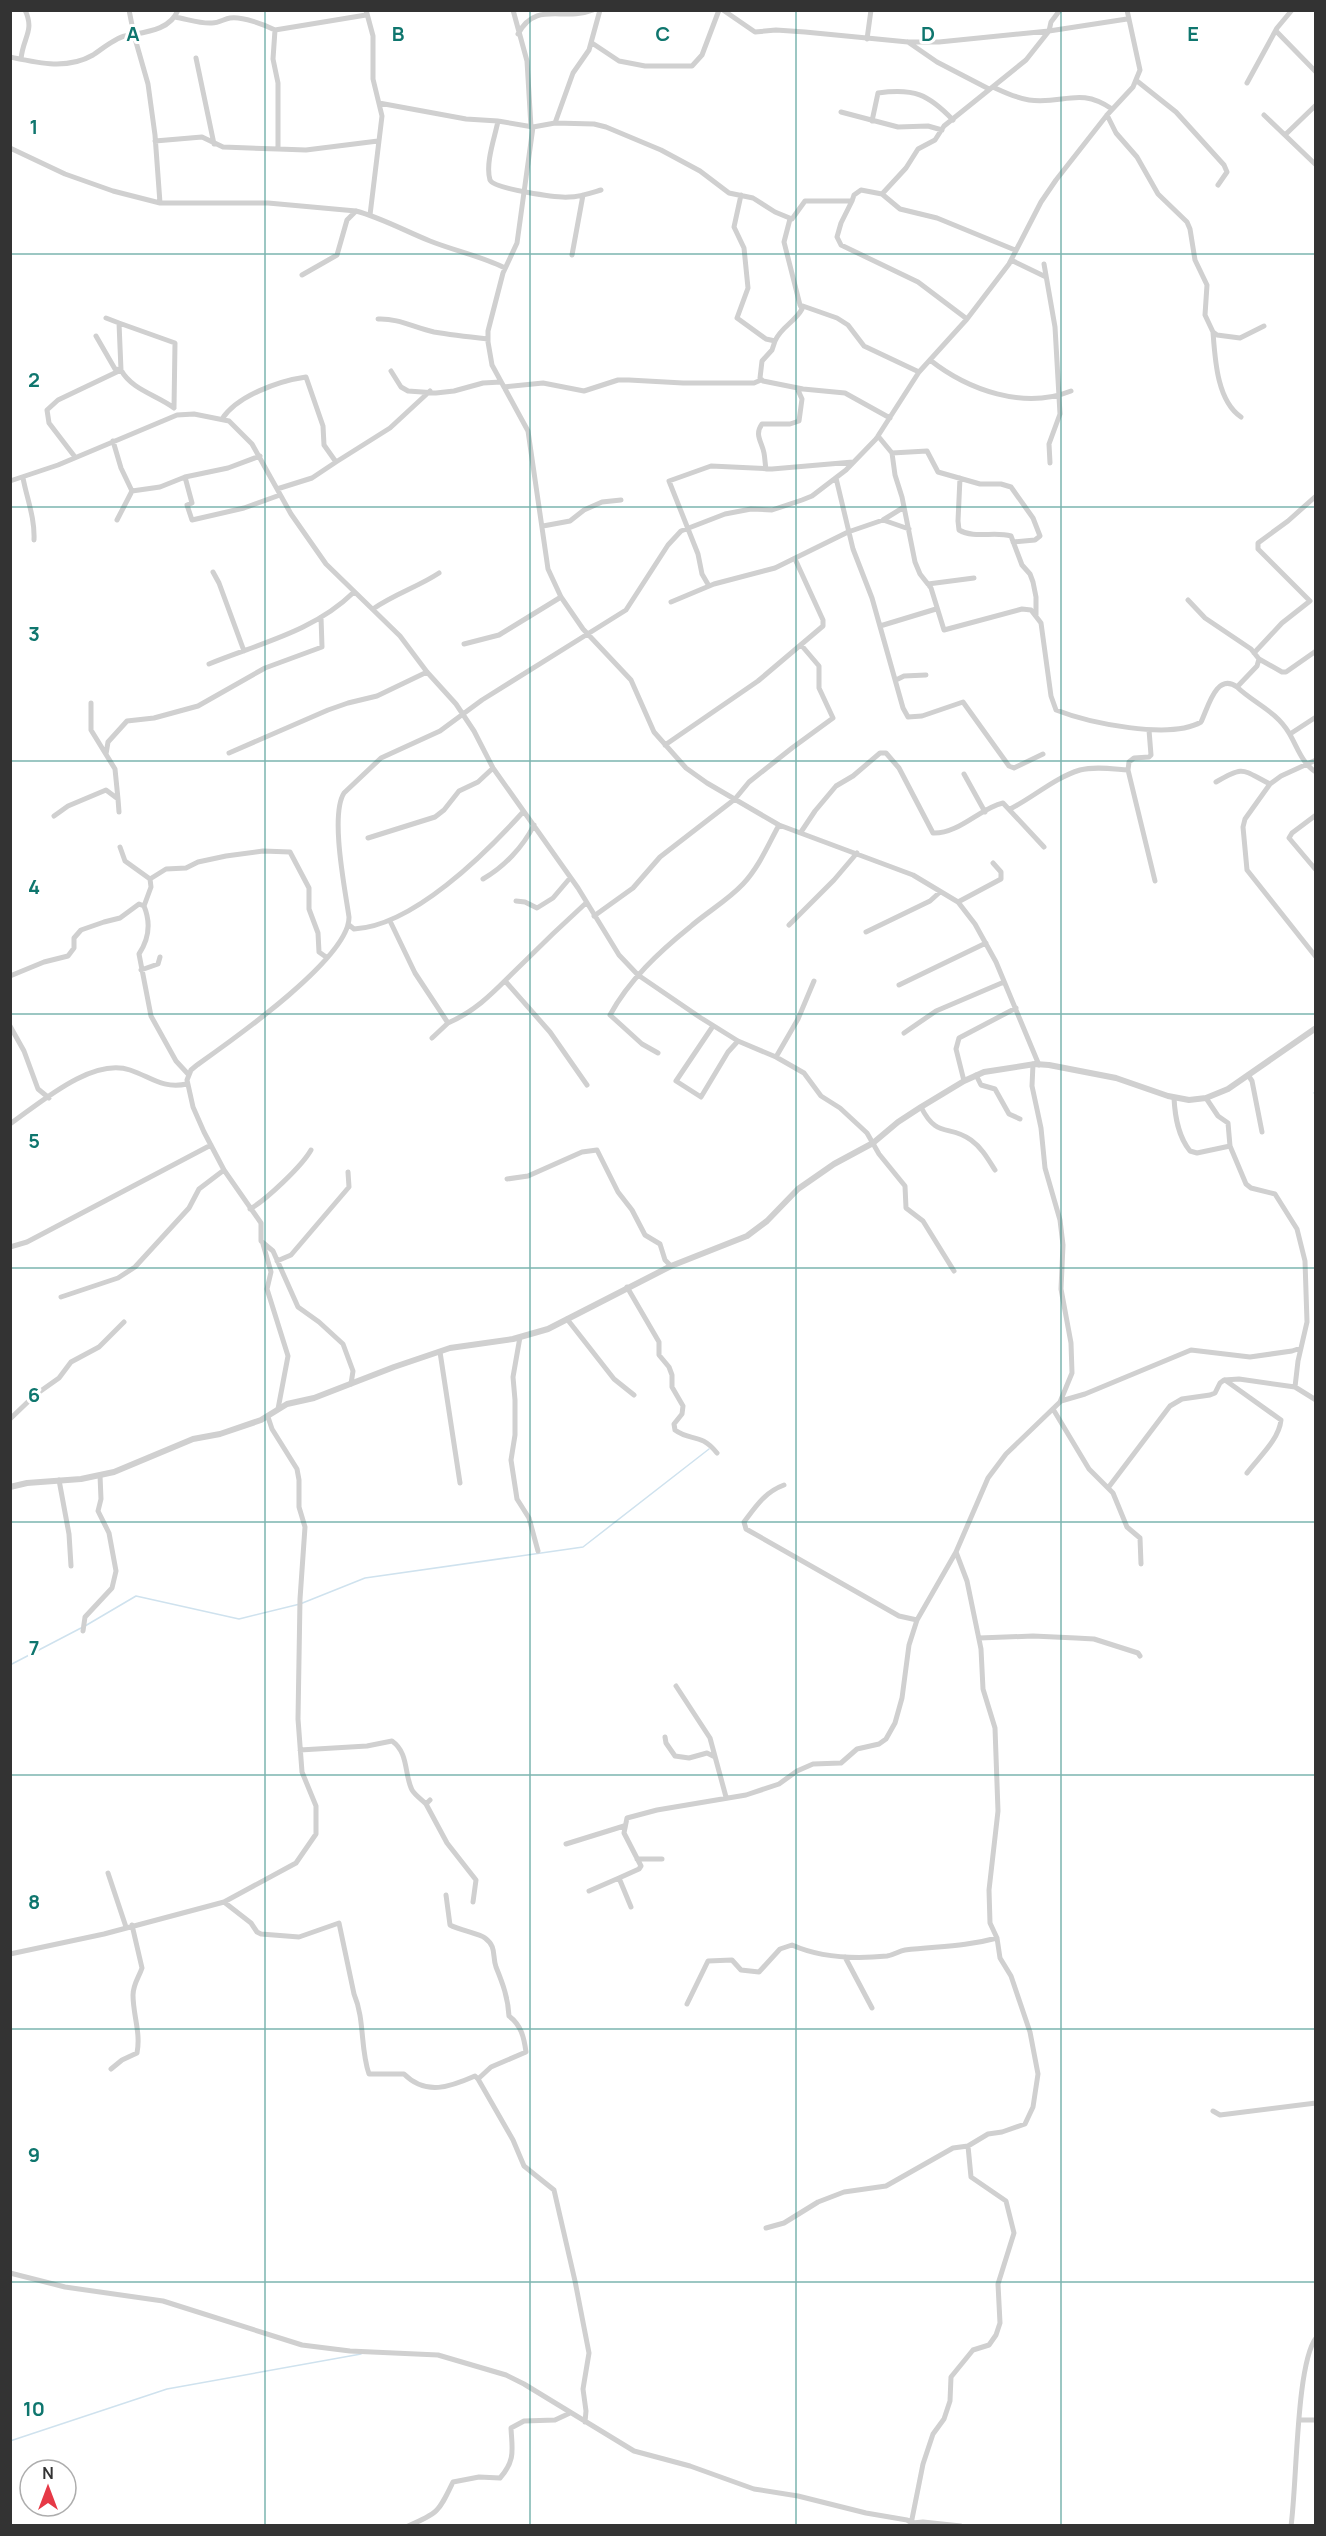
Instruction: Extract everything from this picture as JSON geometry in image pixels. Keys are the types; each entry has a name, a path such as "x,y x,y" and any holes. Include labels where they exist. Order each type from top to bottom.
{"street":[{"path":"21,59 24,40 30,27 25,10"},
{"path":"129,10 148,84 159,203"},
{"path":"513,10 527,60 532,127 517,243 505,268 488,339 492,365 528,431 548,569 561,597 583,628 590,634 597,646 618,664 631,680 654,732 686,768 779,825 913,875 958,902 975,924 1016,1008 1036,1064 1032,1086 1041,1128 1045,1168 1060,1220 1064,1254 1061,1289 1071,1343 1072,1373 1059,1402 999,1462 982,1490 956,1552 917,1620 909,1645 902,1698 895,1723 886,1739 879,1744 857,1749 841,1763 813,1764 797,1771 779,1784 746,1795 726,1797 627,1818 624,1826 630,1847 641,1866 639,1869 589,1891"},
{"path":"518,34 524,19 535,12 593,10"},
{"path":"555,123 573,73 592,43 600,10"},
{"path":"867,39 871,10"},
{"path":"882,194 906,168 918,149 935,140 953,120 1017,69 1049,31 1051,22 1060,10"},
{"path":"278,1409 288,1356 267,1289 271,1272 260,1235 261,1224 224,1170 211,1145 194,1107 187,1084 188,1074 295,992 347,932 349,925 338,823 340,800 344,793 381,758 440,731 561,649 590,634 626,610 675,535 687,528 725,514 751,509 778,509 812,496 854,462 878,436 919,372 967,319 1011,260 1056,180 1137,81 1140,70 1126,10"},
{"path":"1247,83 1276,31 1292,10"},
{"path":"592,43 619,61 645,66 692,66 702,55 724,11 755,32 786,30 908,42 939,42 1049,31 1127,19"},
{"path":"10,57 51,65 84,60 123,36 163,26 176,14 210,23 222,22 230,18 239,19 263,23 275,30 366,13 373,36 373,69 382,116 370,215"},
{"path":"275,30 273,59 278,83 278,149"},
{"path":"1276,31 1316,72"},
{"path":"908,42 937,62 991,88 1029,100 1084,97 1099,100 1112,109"},
{"path":"196,58 214,144"},
{"path":"1137,81 1176,112 1224,165 1227,172 1218,185"},
{"path":"872,121 878,93 893,91 913,92 925,96 938,104 953,120"},
{"path":"378,103 466,119 498,121 532,127 555,123 594,124 624,133 661,150 700,171 723,191 760,201 790,219"},
{"path":"1286,134 1316,105"},
{"path":"841,112 897,127 928,126 942,130"},
{"path":"1107,115 1116,133 1137,157 1158,194 1187,222 1191,229 1195,260 1207,285 1205,315 1213,332 1214,351 1219,369 1218,381 1231,410 1241,417"},
{"path":"1264,115 1315,164"},
{"path":"498,121 490,162 490,179 493,184 504,189 568,198 601,190"},
{"path":"155,141 202,137 214,144 239,150 306,150 378,141"},
{"path":"10,148 65,174 103,188 159,203 247,202 356,211 433,242 491,260 505,268"},
{"path":"967,319 918,282 842,245 837,237 841,223 858,191 882,194 900,209 937,218 1015,250"},
{"path":"572,255 584,195"},
{"path":"741,195 734,227 744,248 748,288 737,318 766,339 776,341"},
{"path":"761,380 762,361 772,350 779,332 799,315 802,309 784,242 790,219 795,216 805,201 852,201"},
{"path":"302,275 337,255 346,220 356,211"},
{"path":"1011,260 1046,277"},
{"path":"1044,264 1055,327 1060,414 1049,444 1050,463"},
{"path":"800,305 837,318 848,325 864,346 919,372"},
{"path":"106,318 175,343 174,408 177,415"},
{"path":"378,319 394,318 405,324 434,332 488,339"},
{"path":"119,323 121,370 129,382 174,408"},
{"path":"1213,332 1217,335 1240,338 1264,326"},
{"path":"96,336 115,369 121,370"},
{"path":"930,360 946,372 989,391 1036,399 1059,396 1071,391"},
{"path":"75,457 49,423 47,410 58,400 121,370"},
{"path":"391,371 404,389 436,393 483,383 543,383 584,391 618,380 754,383 761,380 797,388 845,393 890,418"},
{"path":"222,419 228,410 262,388 306,377 323,426 324,445 336,462"},
{"path":"766,469 764,451 758,440 758,428 762,424 790,424 799,421 802,399 797,388"},
{"path":"185,477 192,503 187,505 192,520 244,508 312,477 336,462 390,428 430,391"},
{"path":"10,481 23,478 177,415 194,414 229,421 242,432 260,456 278,492 326,564 400,636 427,672 456,704 493,768 570,878 619,955 638,975 713,1026 738,1041 776,1057 804,1073 821,1096 840,1108 873,1143 905,1186 906,1208 923,1221 954,1271"},
{"path":"878,436 892,453 915,562 920,574 928,584 944,630 1022,609 1031,610 1041,624 1051,696 1056,710 1104,724 1149,730 1197,725 1201,722 1216,688 1224,683 1232,683 1276,716 1290,734 1307,765 1316,772"},
{"path":"113,441 121,468 132,491"},
{"path":"892,453 927,451 935,469 980,484 1001,484 1013,490 1033,518 1040,536 1035,540 1013,542"},
{"path":"132,491 160,487 185,477 228,468 260,456"},
{"path":"709,586 702,574 698,554 669,481 711,466 766,469 854,462"},
{"path":"23,478 27,505 35,521 34,540"},
{"path":"836,478 848,532 880,626 903,708 908,717 922,716 963,702 1009,766 1014,768 1043,754"},
{"path":"960,478 958,521 960,530 965,533 1002,533 1011,536 1022,565 1030,574 1033,582 1036,615"},
{"path":"117,520 132,491"},
{"path":"1254,652 1282,623 1310,601 1258,549 1258,543 1316,496"},
{"path":"543,525 570,521 584,510 602,502 621,500"},
{"path":"671,602 709,586 776,568 848,532 883,520 904,507"},
{"path":"883,520 909,529"},
{"path":"665,745 758,681 823,626 823,620 795,560"},
{"path":"213,572 244,651"},
{"path":"373,609 396,594 416,588 439,573"},
{"path":"928,584 974,578"},
{"path":"209,664 294,633 321,617 354,592"},
{"path":"464,644 499,634 561,597"},
{"path":"1188,600 1205,618 1254,652 1259,659 1282,672 1286,672 1316,651"},
{"path":"880,626 936,609"},
{"path":"106,754 108,742 127,722 154,718 198,706 265,668 321,647 321,617"},
{"path":"594,916 611,902 622,897 667,851 735,800 756,777 833,718 819,688 819,666 802,646"},
{"path":"1237,687 1257,666 1259,659"},
{"path":"230,753 348,703 377,696 427,672"},
{"path":"896,680 904,676 926,675"},
{"path":"91,703 91,730 115,769 119,812"},
{"path":"1290,734 1316,717"},
{"path":"1149,730 1149,757 1134,758 1129,762 1128,770 1155,881"},
{"path":"801,832 836,786 854,776 880,753 886,753 899,768 933,834 940,833 1001,803 1010,809 1044,847"},
{"path":"1316,760 1281,776 1270,784 1245,819 1243,827 1247,870 1316,957"},
{"path":"368,838 435,817 444,810 459,791 478,782 493,768"},
{"path":"1010,809 1036,795 1048,785 1082,770 1128,770"},
{"path":"1216,782 1235,770 1242,770 1270,784"},
{"path":"964,774 985,812"},
{"path":"54,816 68,806 106,790 118,799"},
{"path":"349,925 359,928 390,921 413,908 497,840 524,812"},
{"path":"1316,815 1292,833 1289,838 1316,870"},
{"path":"483,879 515,852 527,839 534,825"},
{"path":"658,1053 642,1044 610,1015 619,999 638,975 692,925 721,904 743,884 755,870 779,825"},
{"path":"120,848 125,861 150,879 151,887 144,906 149,917 148,932 145,945 139,954 141,970 146,984 151,1016 176,1061 188,1074"},
{"path":"150,879 166,869 186,868 198,862 226,856 263,851 291,852 306,880 309,909 319,936 319,952 326,957"},
{"path":"789,925 834,880 857,853"},
{"path":"958,902 1001,879 1001,872 993,864"},
{"path":"516,901 525,902 537,908 553,898 570,878"},
{"path":"866,932 930,901 940,892"},
{"path":"432,1038 448,1023 475,1009 506,982 586,903"},
{"path":"10,976 68,956 74,948 74,938 81,930 120,918 139,904 144,906"},
{"path":"390,921 415,973 448,1023"},
{"path":"899,985 986,943"},
{"path":"141,970 158,964 160,957"},
{"path":"776,1057 798,1018 814,981"},
{"path":"506,982 550,1032 587,1085"},
{"path":"904,1033 936,1011 1004,982"},
{"path":"964,1081 956,1049 959,1038 1016,1008"},
{"path":"10,1026 24,1051 38,1089 49,1098"},
{"path":"713,1026 676,1081 701,1097 728,1052 738,1041"},
{"path":"10,1486 100,1475 193,1439 220,1434 268,1417 278,1409 292,1403 315,1398 440,1352 520,1337 548,1329 671,1266 747,1236 767,1221 798,1189 834,1164 873,1143 921,1107 976,1076 1009,1067 1036,1064 1116,1078 1174,1098 1189,1100 1206,1098 1228,1089 1316,1028"},
{"path":"10,1124 83,1076 106,1067 132,1070 140,1076 168,1086 187,1084"},
{"path":"1248,1075 1252,1081 1262,1132"},
{"path":"976,1076 981,1085 995,1089 1009,1114 1020,1119"},
{"path":"1174,1098 1179,1131 1190,1151 1197,1153 1230,1146"},
{"path":"1206,1098 1218,1116 1228,1124 1230,1146 1246,1184 1251,1188 1275,1194 1297,1229 1305,1261 1307,1313 1295,1387"},
{"path":"921,1107 936,1128 970,1139 988,1158 995,1170"},
{"path":"10,1247 27,1242 211,1145"},
{"path":"250,1209 262,1202 305,1161 311,1150"},
{"path":"507,1179 528,1176 582,1152 597,1150 618,1192 632,1210 645,1235 660,1244 665,1260 671,1266"},
{"path":"61,1298 118,1278 135,1267 189,1208 200,1189 224,1170"},
{"path":"277,1261 291,1255 349,1188 348,1172"},
{"path":"263,1244 273,1251 298,1307 343,1344 353,1371 351,1384"},
{"path":"627,1287 659,1342 660,1355 669,1368 672,1387 682,1407 682,1414 674,1428 680,1434 707,1442 717,1453"},
{"path":"567,1319 614,1379 634,1395"},
{"path":"10,1419 35,1395 59,1378 71,1362 99,1347 124,1322"},
{"path":"520,1337 513,1377 515,1400 511,1460 517,1499 529,1518 538,1551"},
{"path":"1059,1402 1085,1394 1191,1350 1250,1357 1301,1348"},
{"path":"440,1352 460,1483"},
{"path":"1108,1488 1170,1406 1182,1399 1210,1395 1225,1380 1239,1378 1295,1387 1316,1400"},
{"path":"1225,1380 1281,1420 1281,1426 1247,1473"},
{"path":"282,1393 292,1403"},
{"path":"1053,1409 1089,1469 1113,1493 1127,1527 1140,1538 1140,1564"},
{"path":"10,1954 104,1934 224,1902 296,1863 316,1834 316,1806 302,1772 297,1719 299,1611 305,1527 299,1508 297,1469 272,1429 268,1417"},
{"path":"83,1631 85,1617 112,1588 116,1571 109,1533 98,1511 101,1499 100,1475"},
{"path":"59,1480 69,1534 70,1566"},
{"path":"784,1485 772,1489 764,1496 744,1522 746,1529 899,1616 917,1620"},
{"path":"766,2228 784,2223 818,2202 844,2192 886,2186 953,2148 968,2145 988,2134 1025,2124 1033,2107 1038,2088 1038,2074 1030,2032 1011,1977 1000,1958 997,1938 990,1923 989,1890 998,1811 995,1728 983,1689 979,1638 967,1581 956,1552"},
{"path":"979,1638 1034,1636 1094,1639 1138,1653 1140,1656"},
{"path":"676,1686 710,1738 726,1797"},
{"path":"665,1737 666,1743 675,1756 689,1758 710,1754 717,1761"},
{"path":"300,1750 367,1746 392,1741 398,1745 406,1764 412,1790 428,1802 447,1843 476,1880 473,1902"},
{"path":"566,1844 624,1826"},
{"path":"637,1859 662,1859"},
{"path":"108,1873 129,1926 142,1968 136,1978 133,1992 134,2011 140,2039 137,2053 122,2060 111,2069"},
{"path":"619,1878 632,1907"},
{"path":"446,1895 450,1925 484,1937 495,1951 495,1965 503,1978 509,2016 517,2022 525,2044 526,2052 491,2067 478,2079"},
{"path":"224,1902 261,1934 299,1937 339,1923 354,1994 358,2003 363,2058 369,2074 404,2074 412,2082 434,2089 453,2085 475,2076 478,2079 513,2140 524,2166 554,2190 589,2354 583,2389 585,2422"},
{"path":"687,2004 708,1961 732,1960 741,1970 759,1972 780,1949 792,1945 810,1953 846,1957 890,1955 902,1950 963,1947 997,1938"},
{"path":"846,1957 872,2008"},
{"path":"1213,2111 1220,2115 1316,2103"},
{"path":"911,2524 923,2464 933,2434 944,2419 950,2401 951,2377 973,2350 989,2345 998,2329 1000,2323 998,2284 1014,2233 1006,2201 971,2177 968,2145"},
{"path":"10,2273 65,2287 163,2301 303,2345 350,2351 438,2355 451,2358 506,2375 634,2451 690,2466 754,2489 813,2499 866,2513 907,2520 911,2524"},
{"path":"1291,2526 1304,2369 1311,2344 1316,2338"},
{"path":"408,2526 433,2515 441,2508 453,2482 479,2477 500,2478 507,2470 514,2452 511,2428 524,2421 555,2420 570,2412"},
{"path":"1300,2420 1316,2420"},
{"path":"911,2524 923,2522 961,2526"}],"waterway":[{"path":"85,1626 136,1596 239,1619 300,1604 365,1578 583,1547 709,1449"},
{"path":"10,1665 81,1628"},
{"path":"10,2441 167,2389 361,2354"}]}
